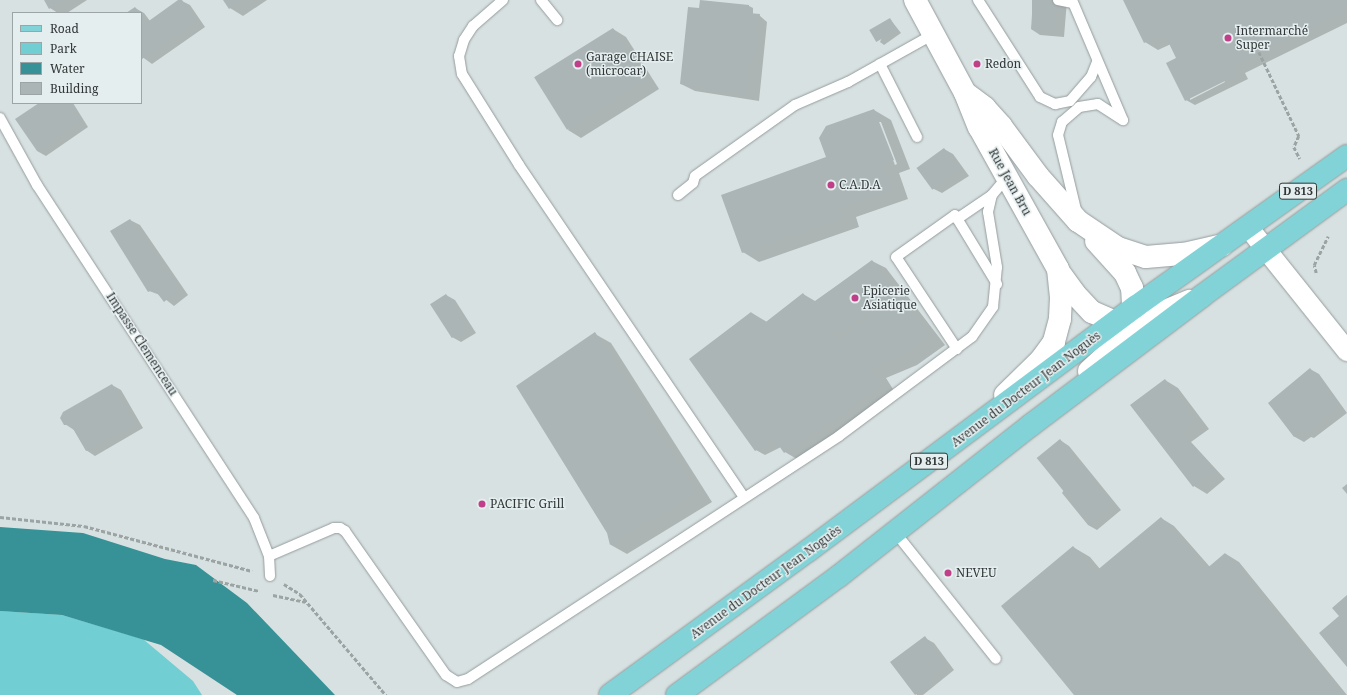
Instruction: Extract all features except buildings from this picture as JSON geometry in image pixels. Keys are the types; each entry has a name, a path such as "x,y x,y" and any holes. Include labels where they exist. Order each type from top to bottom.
{"main road":[{"name":"Avenue du Docteur Jean Noguès","path":"610,695 1128,317 1222,245 1347,156"},
{"name":"D 813","path":"677,695 839,576 1031,425 1202,296 1347,190"}],"street":[{"name":"Rue Jean Bru","path":"914,2 934,34 965,93 979,127 1058,269 1074,293 1092,312 1128,317 1132,288 1125,272 1078,222 1038,176 1001,126 985,108 965,93"},
{"name":"Rue Jean Bru","path":"1078,222 1118,248 1146,257 1184,254 1222,245"},
{"path":"1248,226 1347,351"},
{"name":"Rue Jean Bru","path":"955,442 1041,360 1054,342 1060,319 1061,298 1058,269"},
{"path":"1031,425 1129,334 1128,317 1202,296"}],"lane":[{"path":"503,0 474,26 464,40 459,56 462,74 519,165 744,496"},
{"path":"541,0 557,20"},
{"path":"978,0 1040,97 1055,104 1070,101 1090,77 1097,62"},
{"path":"1058,0 1072,2 1123,120 1098,104 1079,107 1062,122 1058,135 1076,201 1078,222"},
{"path":"678,195 693,183 696,176 794,105 848,82 934,34"},
{"path":"880,64 917,137"},
{"name":"Impasse Clemenceau","path":"0,118 37,185 254,518 269,556 270,576"},
{"path":"957,219 992,195 1007,177"},
{"path":"269,556 334,528 346,532 446,675 457,682 468,679 744,496 839,436 957,349 984,322 993,307 997,267 988,212 992,195"},
{"path":"957,349 896,257 954,215 996,284"},
{"path":"894,532 996,659"}],"path":[{"path":"1259,52 1299,136 1294,147"},
{"path":"0,517 84,526 270,576 300,594 386,695"}],"green space":[{"path":"0,611 62,615 143,639 193,681 202,695 0,695"}],"water":[{"path":"0,527 83,533 165,559 196,565 247,603 335,695 237,695 161,645 62,615 0,611"}],"place":[{"name":"Intermarché Super","path":"1228,38"},
{"name":"Garage CHAISE (microcar)","path":"578,64"},
{"name":"Redon","path":"977,64"},
{"name":"C.A.D.A","path":"831,185"},
{"name":"Epicerie Asiatique","path":"855,298"},
{"name":"PACIFIC Grill","path":"482,504"},
{"name":"NEVEU","path":"948,573"}]}
